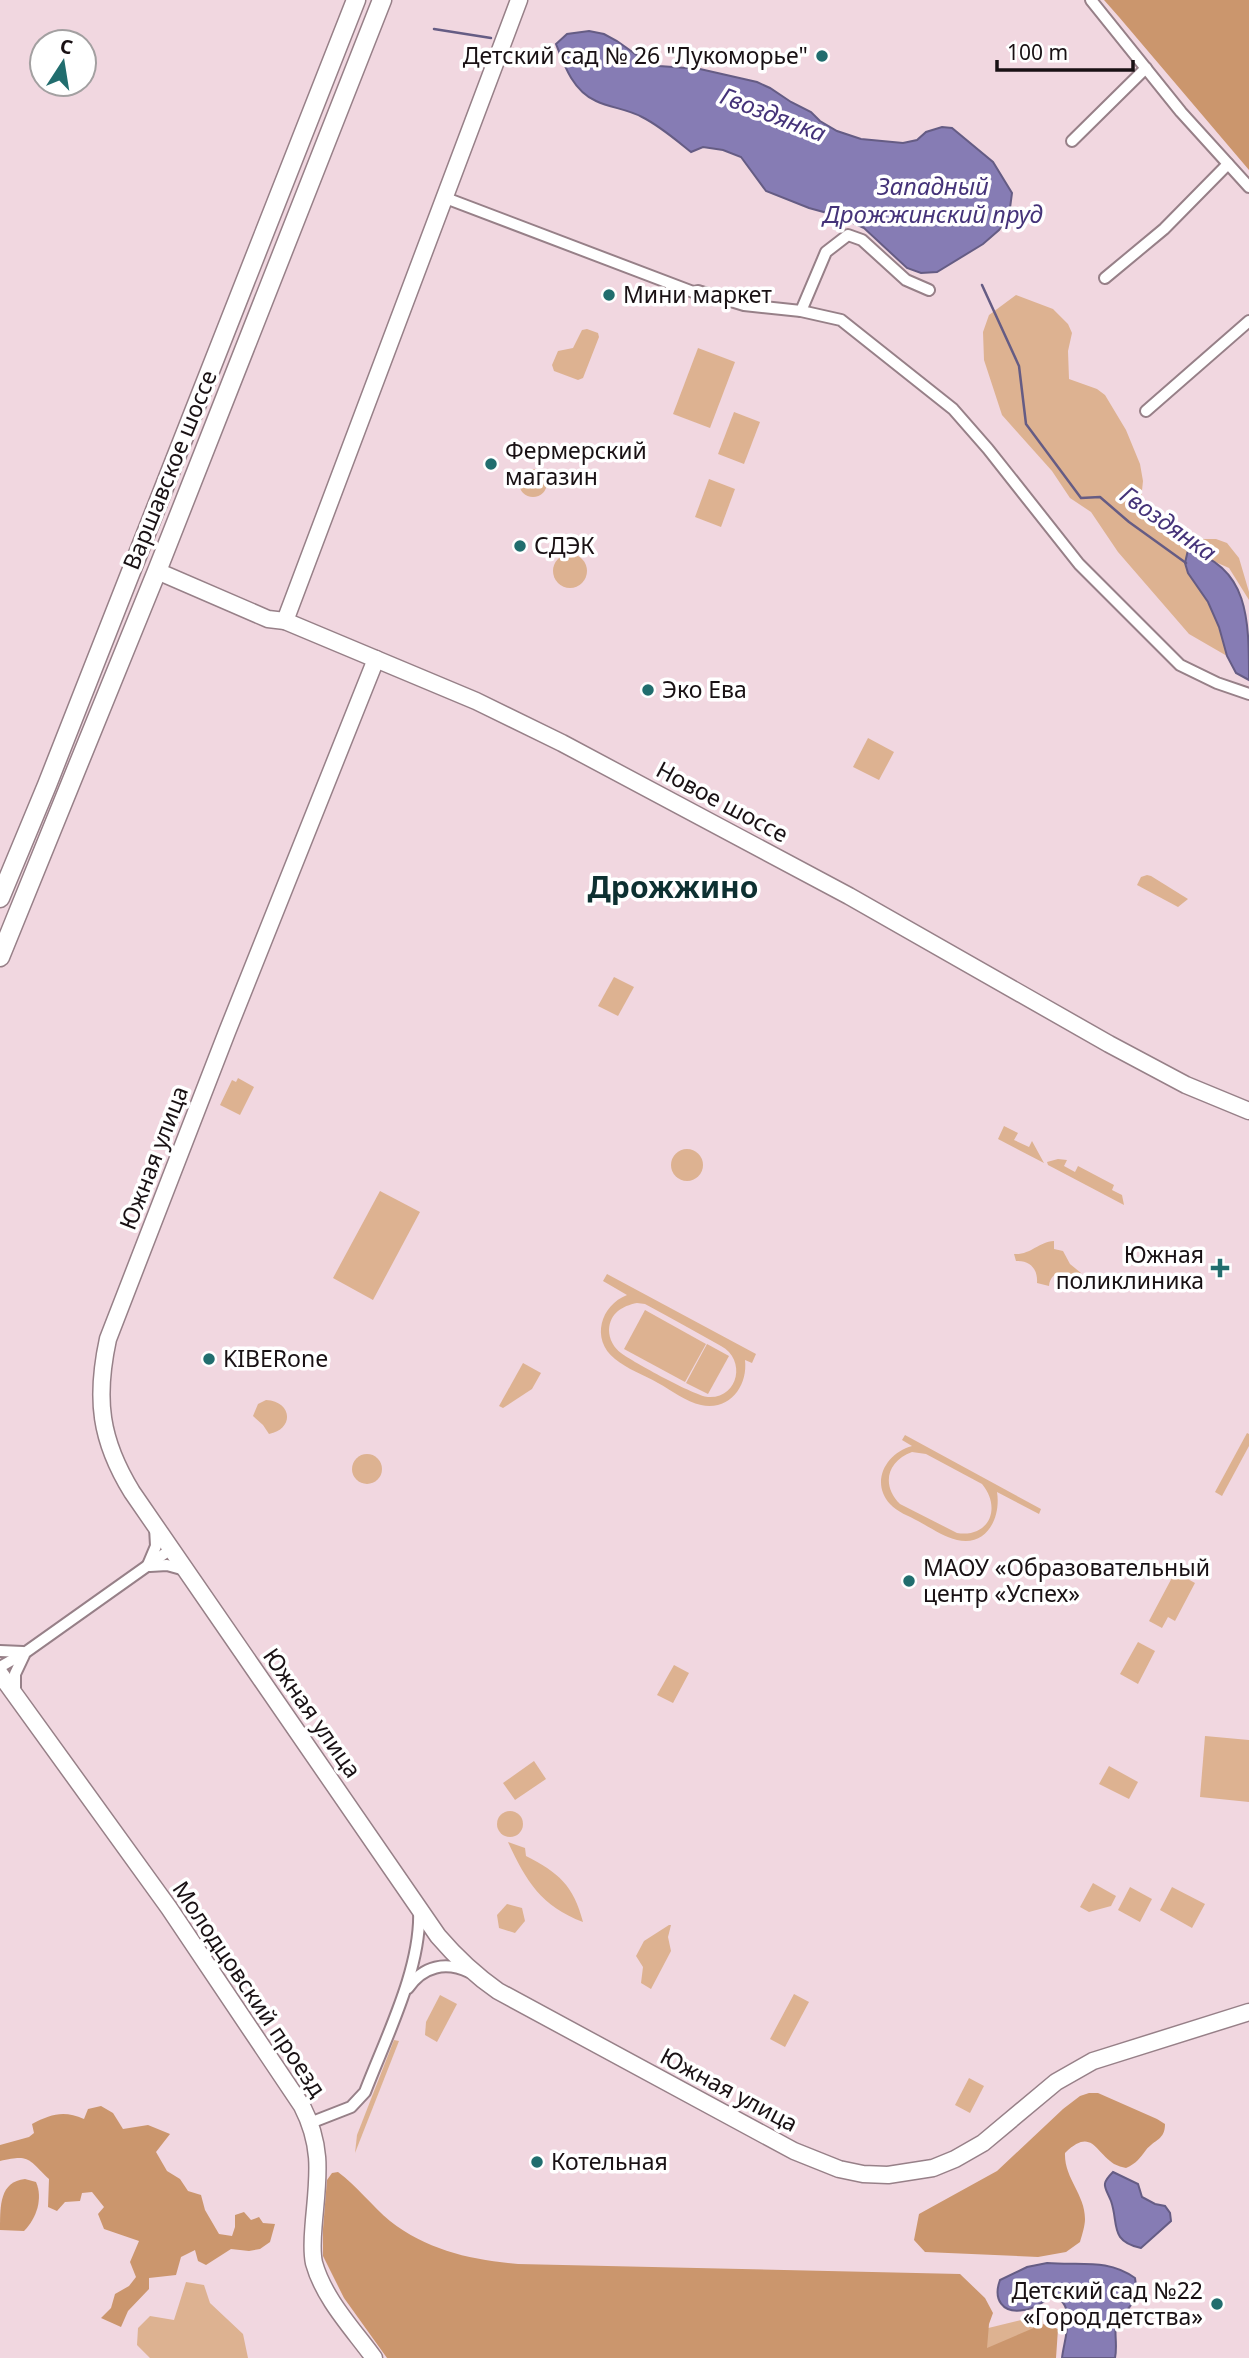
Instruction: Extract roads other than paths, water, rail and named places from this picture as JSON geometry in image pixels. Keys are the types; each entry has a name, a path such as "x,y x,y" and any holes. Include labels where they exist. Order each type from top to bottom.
{"main road":[{"name":"Варшавское шоссе","path":"0,898 356,0"},
{"name":"Варшавское шоссе","path":"0,957 157,570 382,0"}],"street":[{"path":"285,621 519,0"},
{"path":"1091,0 1181,112 1249,187"},
{"path":"1072,141 1146,68"},
{"path":"1105,278 1164,229 1228,164"},
{"path":"443,197 693,292 698,291 744,305 801,311 841,320 953,409 1079,564 1180,665 1217,683 1249,694"},
{"path":"801,311 826,252 848,235 862,240 905,280 929,290"},
{"path":"1146,411 1249,321"},
{"name":"Новое шоссе","path":"157,570 268,619 285,621 476,701 562,743 837,890 1185,1085 1249,1111"},
{"name":"Южная улица","path":"376,659 108,1339 101,1370 100,1400 103,1425 118,1469 438,1936 475,1975 498,1991 794,2151 839,2169 888,2175 933,2168 984,2143 1005,2127 1028,2103 1056,2082 1093,2061 1249,2012"},
{"path":"147,1567 156,1546 154,1524"},
{"path":"0,1667 26,1652 171,1549"},
{"path":"147,1567 167,1565 186,1571"},
{"path":"0,1651 26,1652"},
{"path":"15,1695 15,1674 26,1652"},
{"name":"Молодцовский проезд","path":"0,1674 176,1919 302,2106 317,2143 319,2169 312,2245 314,2262 332,2300 374,2358"},
{"path":"310,2123 351,2107 365,2092 414,1964 420,1927 419,1908"},
{"path":"414,1964 426,1945 438,1936"},
{"path":"401,1999 419,1974 435,1967 445,1965 475,1975"}],"water":[{"name":"Западный Дрожжинский пруд","path":"589,31 604,34 617,41 648,63 700,69 757,82 811,112 837,131 861,139 903,143 917,140 926,132 942,127 952,128 993,162 1012,193 1007,219 983,244 937,272 921,273 907,268 864,228 766,191 741,157 723,150 703,147 691,152 642,117 588,97 570,77 556,44 567,34"},
{"path":"1188,550 1208,558 1223,569 1234,583 1246,617 1249,680 1236,673 1227,656 1208,602 1188,573 1185,563"},
{"path":"1113,2172 1138,2184 1142,2197 1165,2206 1170,2213 1171,2221 1141,2248 1124,2241 1117,2230 1105,2186 1106,2180"},
{"path":"1047,2263 1104,2265 1135,2278 1133,2301 1127,2310 1117,2317 1115,2358 1062,2358 1067,2314 1061,2300 1053,2295 1024,2310 1010,2310 1001,2304 998,2293 1000,2280 1027,2267"}],"waterway":[{"name":"Гвоздянка","path":"434,29 491,38"},
{"name":"Гвоздянка","path":"982,285 1019,366 1026,424 1081,498 1100,497 1129,522 1186,563"}],"place":[{"name":"Детский сад № 26 \"Лукоморье\"","path":"822,56"},
{"name":"Мини маркет","path":"609,295"},
{"name":"Фермерский магазин","path":"491,464"},
{"name":"СДЭК","path":"520,546"},
{"name":"Эко Ева","path":"648,690"},
{"name":"Южная поликлиника","path":"1220,1268"},
{"name":"KIBERone","path":"209,1359"},
{"name":"МАОУ «Образовательный центр «Успех»","path":"909,1581"},
{"name":"Котельная","path":"537,2162"},
{"name":"Детский сад №22 «Город детства»","path":"1217,2304"}],"district":[{"name":"Дрожжино","path":"673,888"}]}
